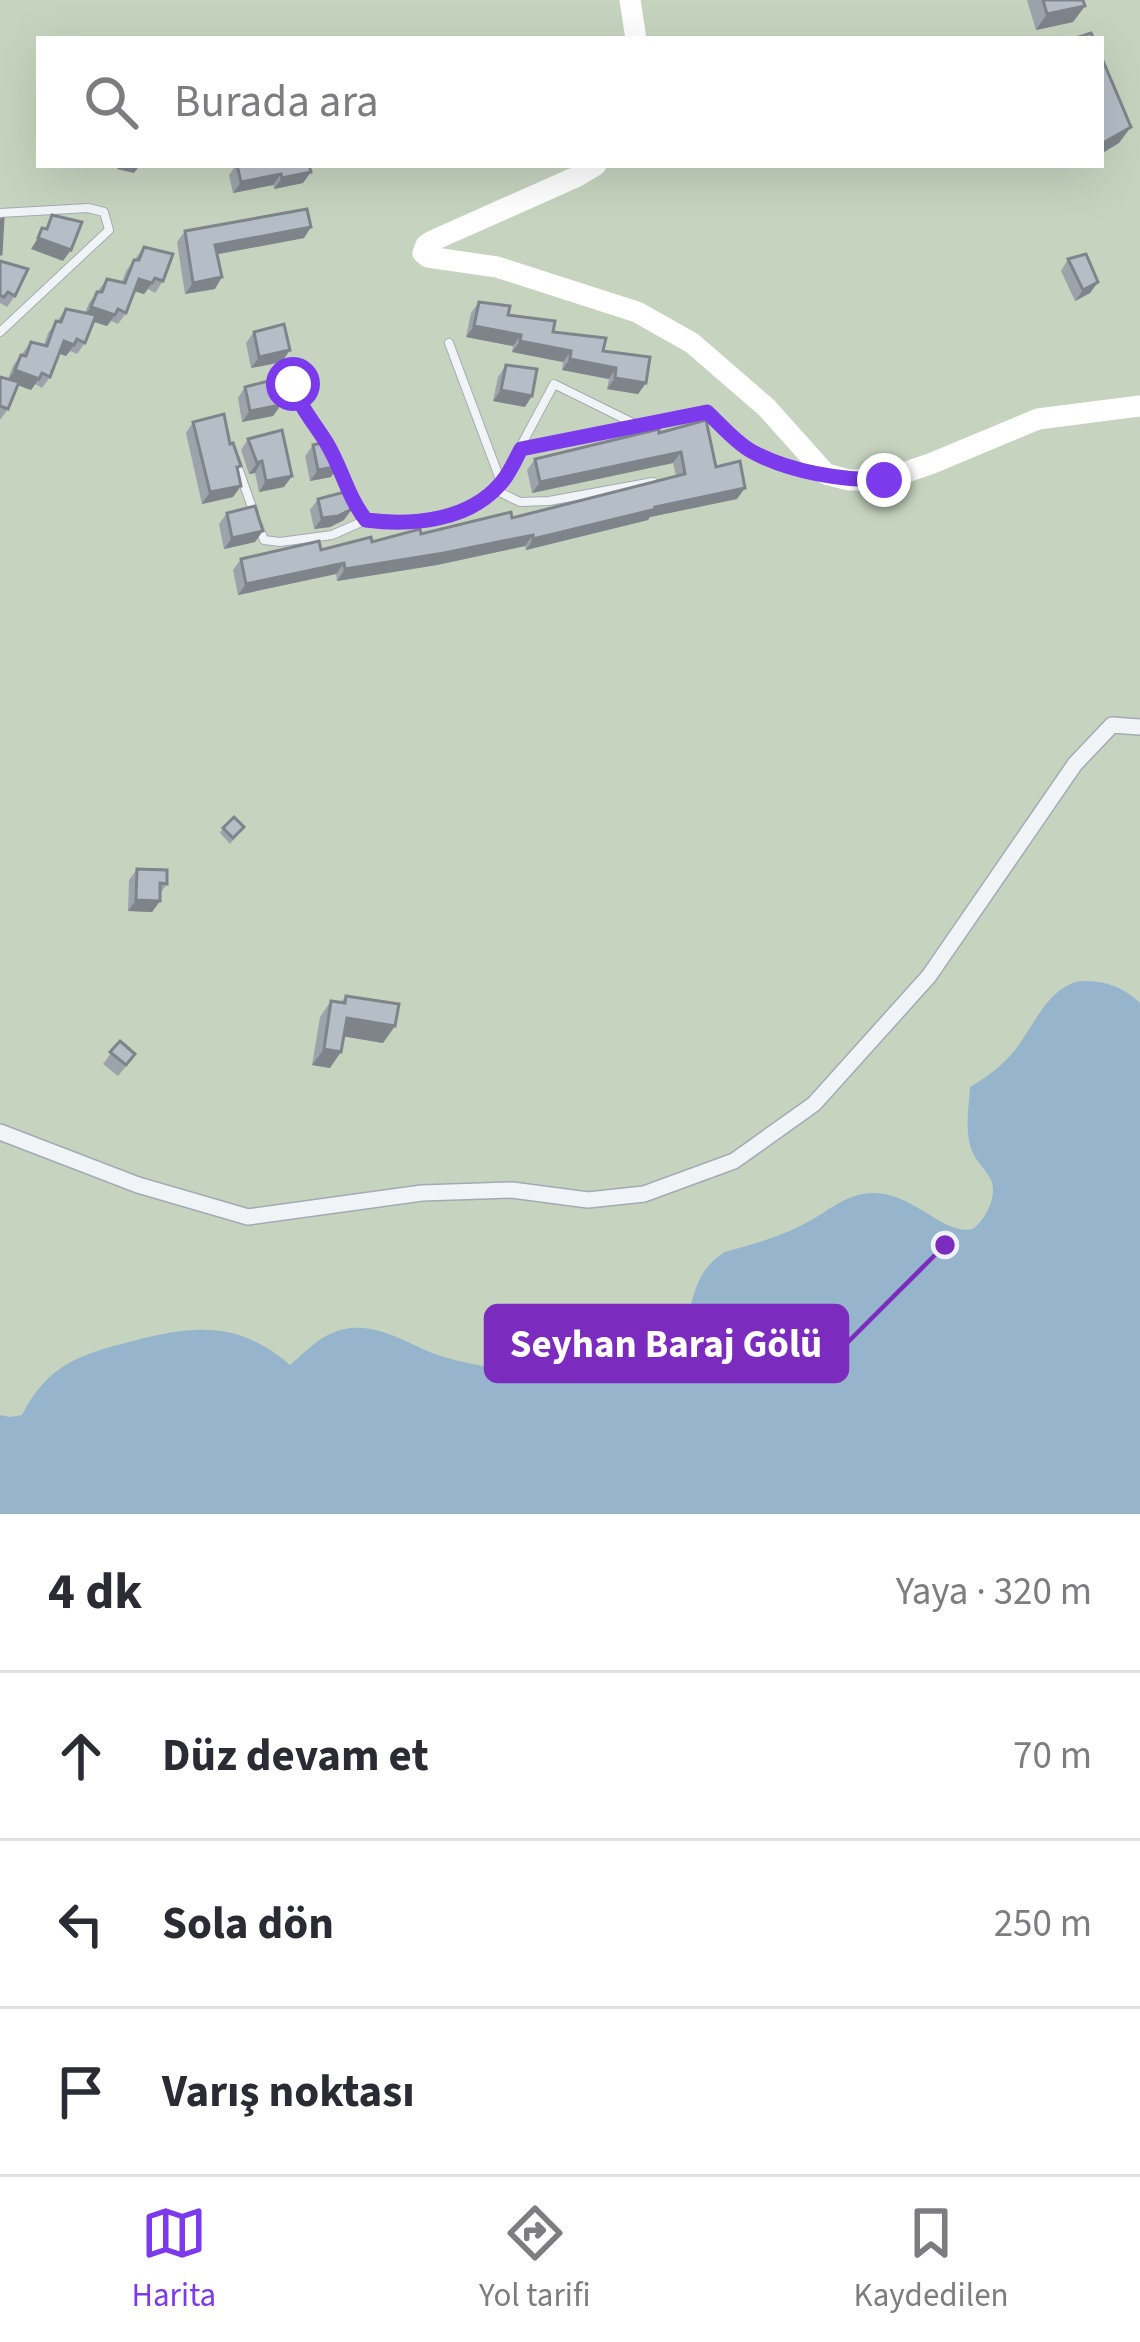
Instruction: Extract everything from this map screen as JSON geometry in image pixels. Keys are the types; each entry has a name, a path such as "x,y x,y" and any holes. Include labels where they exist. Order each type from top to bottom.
{"street":[{"path":"630,0 636,36"},
{"path":"591,168 432,241 423,253 496,267 637,312 692,343 767,408 826,474 849,480 884,480 1038,419 1140,406"},
{"path":"0,1132 138,1185 248,1217 422,1193 512,1190 588,1200 644,1194 734,1161 814,1104 929,976 1075,764 1112,725 1140,728"}],"lane":[{"path":"0,213 88,208 104,212 109,230 0,332"},
{"path":"449,343 497,486 520,502 653,482"},
{"path":"296,365 293,384 299,406 328,445 352,502 366,520"},
{"path":"232,451 264,540 280,542 332,535 366,520 394,524 441,519 480,500 497,486 521,449 554,384 639,426"},
{"path":"521,449 707,412 747,450 826,474"}],"green space":[{"path":"0,0 1140,0 1140,1514 0,1514"}],"water":[{"path":"1080,981 1112,985 1140,1003 1140,1514 0,1514 0,1415 22,1415 55,1373 114,1346 177,1332 216,1330 253,1340 290,1365 325,1337 363,1328 484,1366 592,1371 638,1361 676,1338 700,1279 725,1252 785,1233 853,1197 886,1194 950,1226 973,1229 986,1213 993,1191 970,1145 970,1087 1010,1056 1059,991"}],"building":[{"path":"1043,0 1083,0 1085,6 1047,14"},
{"path":"1104,63 1131,127 1104,142"},
{"path":"238,168 310,168 311,172 282,178 281,174 241,182"},
{"path":"307,209 311,227 215,245 222,277 193,283 185,231"},
{"path":"52,215 82,222 71,250 38,238"},
{"path":"144,247 173,254 163,281 139,279 126,313 118,309 115,315 91,307 107,279 125,283"},
{"path":"1086,254 1098,282 1083,290 1068,259"},
{"path":"0,261 28,269 15,296 0,295"},
{"path":"479,302 510,306 508,315 555,321 553,332 606,338 603,351 650,357 646,383 615,378 616,368 570,359 571,351 474,326"},
{"path":"66,309 96,315 85,343 64,341 50,377 42,373 39,379 15,370 31,342 47,346"},
{"path":"284,324 290,350 259,357 254,332"},
{"path":"506,365 537,369 532,396 501,390"},
{"path":"0,377 19,382 8,409 0,406"},
{"path":"276,379 281,405 250,411 245,387"},
{"path":"224,414 230,444 241,466 237,467 241,486 210,492 193,422"},
{"path":"706,420 716,467 740,461 745,488 533,539 533,535 345,569 344,563 246,584 241,559 319,541 321,550 420,529 421,534 511,512 512,518 685,474 681,452 540,482 535,459"},
{"path":"282,430 292,476 266,481 262,461 257,463 248,439"},
{"path":"330,441 339,466 318,470 313,445"},
{"path":"348,491 352,509 322,518 318,499"},
{"path":"255,506 263,531 232,538 227,513"},
{"path":"234,817 244,827 233,838 223,828"},
{"path":"137,869 167,870 167,884 160,883 160,901 136,900"},
{"path":"346,996 399,1004 395,1026 347,1018 341,1052 324,1049 331,1001 345,1003"},
{"path":"120,1041 135,1054 126,1065 110,1052"}],"place":[{"name":"Seyhan Baraj Gölü","path":"945,1245"}],"route":[{"path":"293,384 299,406 328,445 352,502 366,520 394,524 441,519 480,500 501,483 521,449 707,412 747,450 781,464 849,480 884,480"}]}
